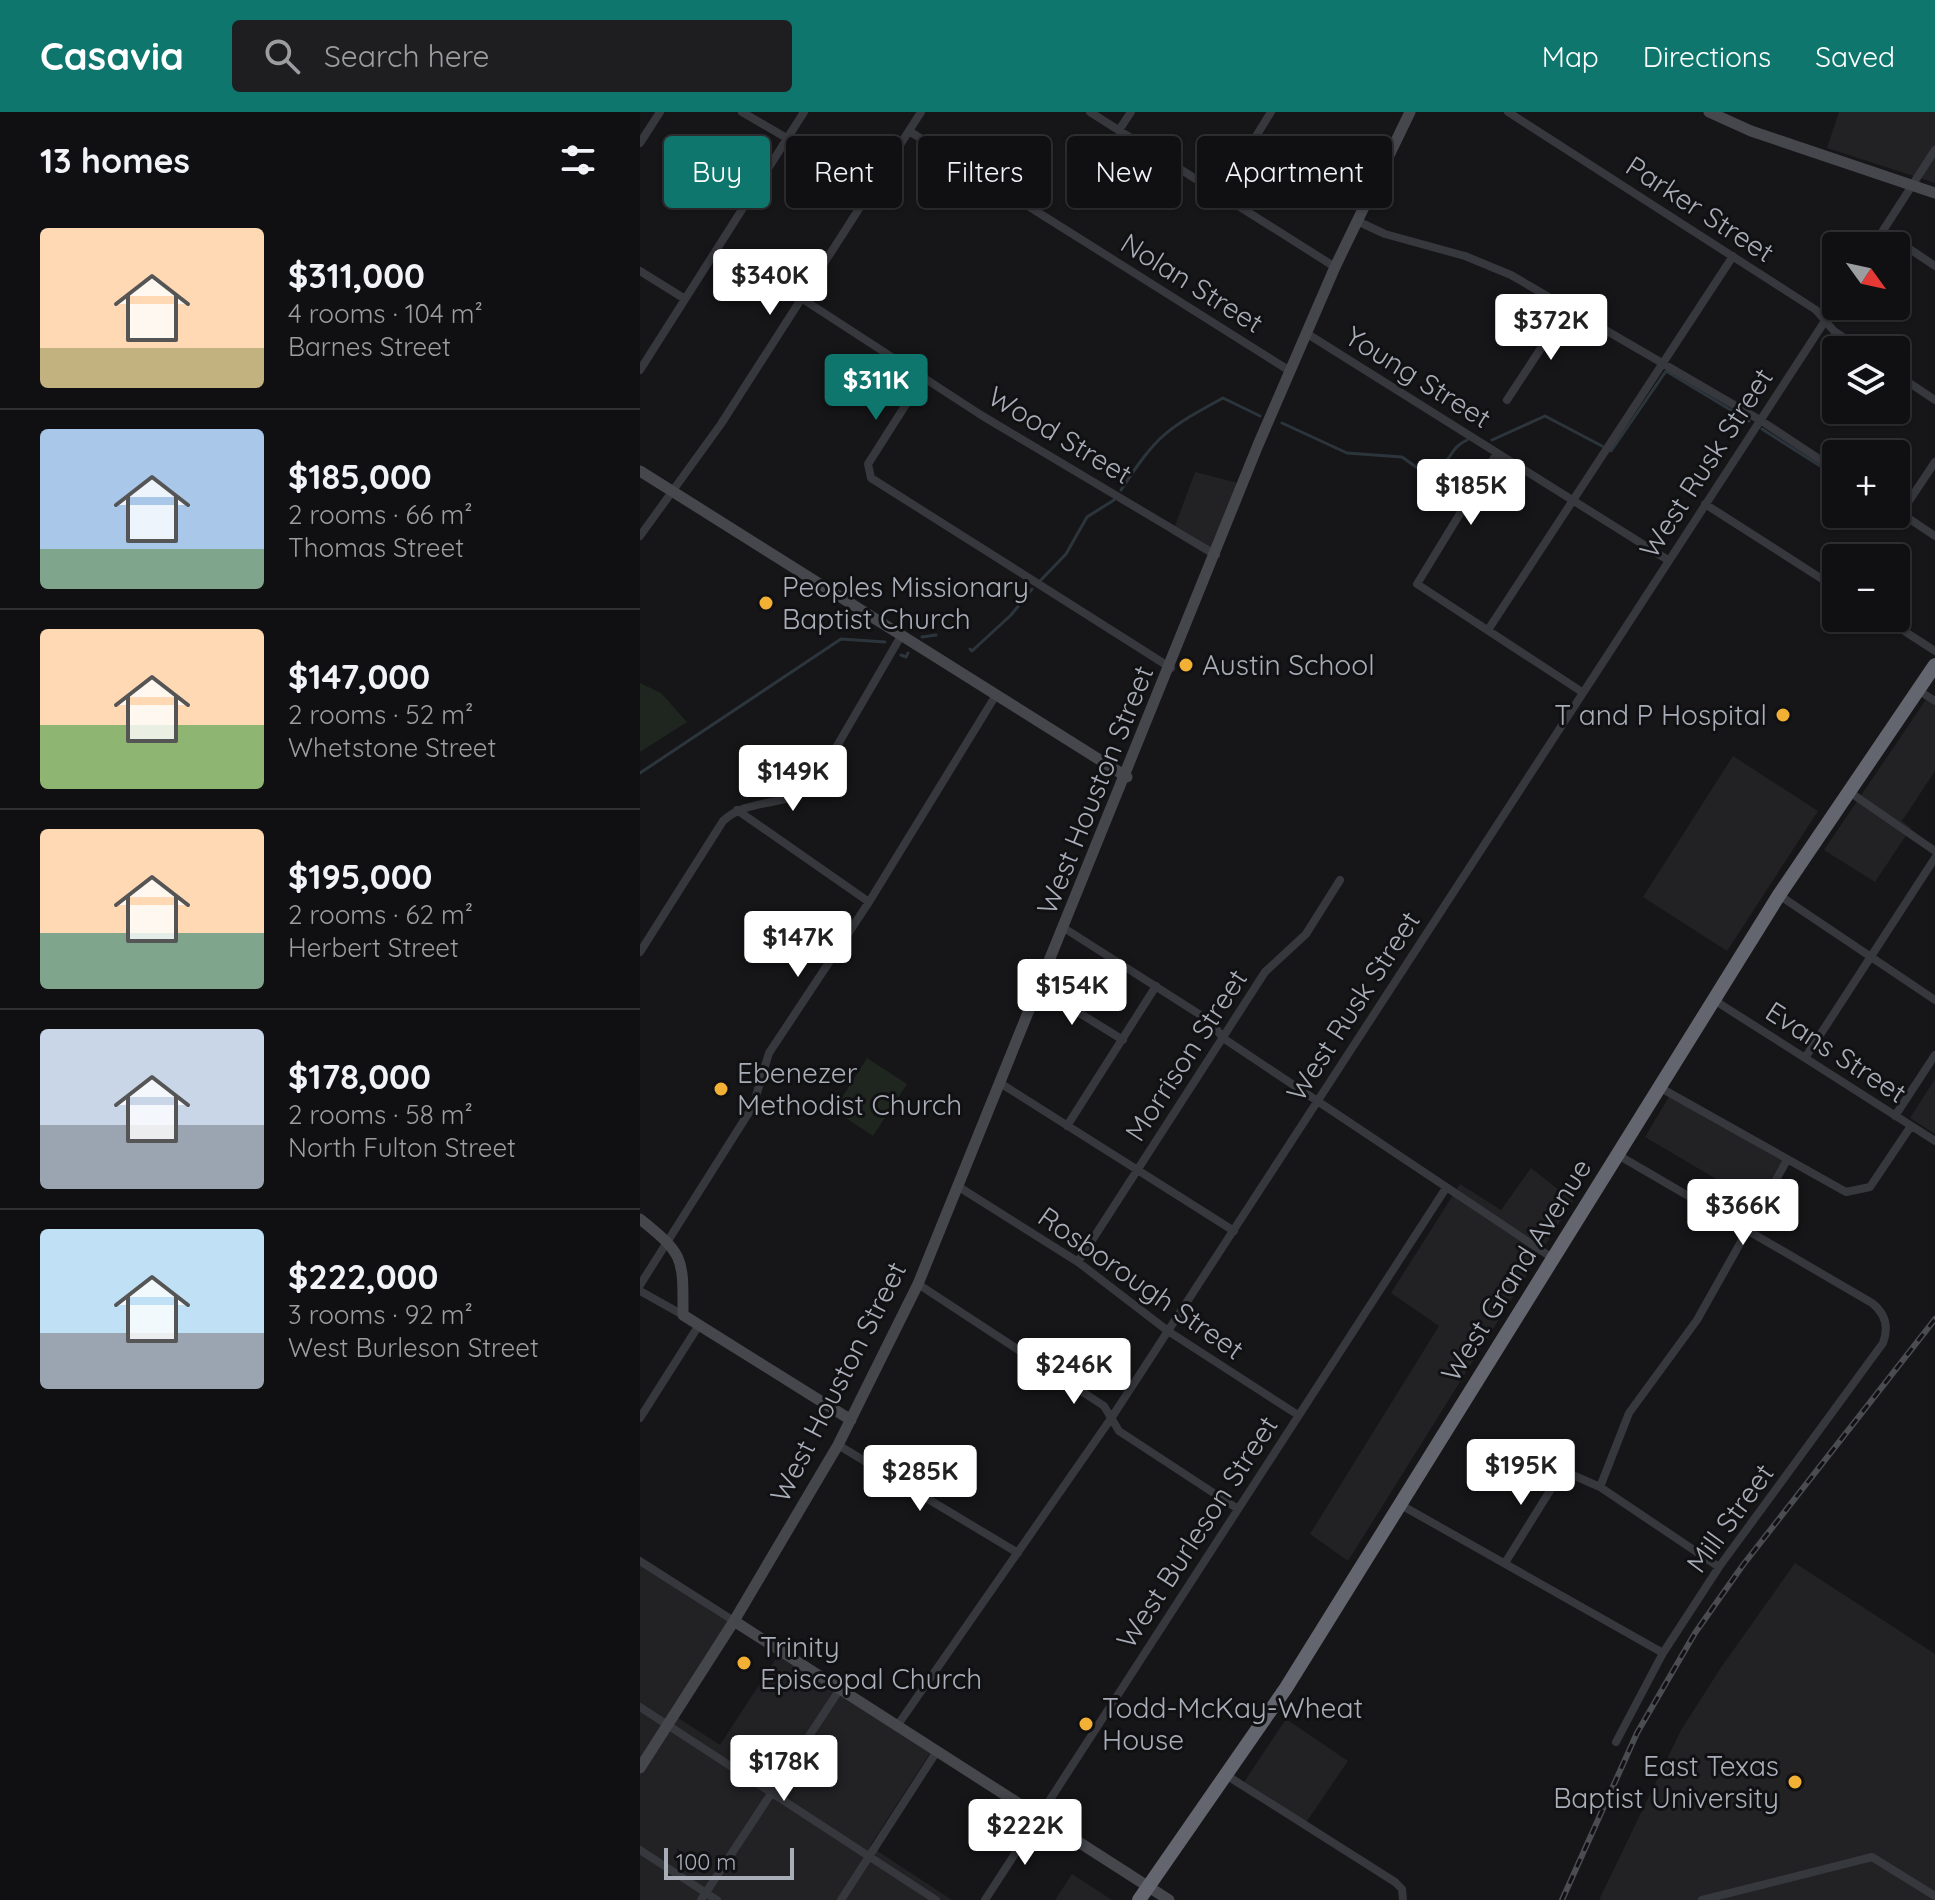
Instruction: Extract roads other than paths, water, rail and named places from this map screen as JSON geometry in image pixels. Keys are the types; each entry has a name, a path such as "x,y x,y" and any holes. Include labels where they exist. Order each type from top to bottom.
{"highway":[{"name":"West Grand Avenue","path":"1139,1900 1286,1688 1779,895 1935,665"}],"main road":[{"path":"1709,112 1759,134 1935,193"},
{"name":"West Houston Street","path":"640,1768 734,1621 838,1445 918,1284 1290,371 1407,113"},
{"path":"640,471 1127,777"},
{"path":"640,1219 676,1249 682,1266 683,1315 851,1420"},
{"path":"734,1621 1169,1900"}],"street":[{"path":"640,143 660,112"},
{"path":"742,112 788,136 804,112"},
{"path":"902,142 921,112"},
{"path":"1090,112 1197,179"},
{"path":"1119,130 1131,112"},
{"path":"1256,136 1271,112"},
{"name":"Parker Street","path":"1508,112 1816,310 1844,336"},
{"name":"Nolan Street","path":"909,131 1290,371"},
{"path":"640,370 786,139"},
{"path":"1935,150 1883,231 1935,266"},
{"path":"640,536 726,417 859,208"},
{"path":"1242,208 1335,267"},
{"path":"1357,221 1394,237 1490,265 1662,362 1822,461"},
{"path":"1488,630 1733,256"},
{"path":"640,271 685,299"},
{"name":"Wood Street","path":"801,298 990,421 1216,555"},
{"path":"1507,400 1568,307"},
{"name":"West Rusk Street","path":"897,1726 1112,1417 1825,321"},
{"name":"Young Street","path":"1306,333 1668,560"},
{"path":"924,376 868,464 869,474 875,481 1171,668"},
{"path":"1910,383 1935,400"},
{"path":"1497,453 1417,584 1582,692"},
{"path":"1910,495 1935,462"},
{"path":"1705,504 1822,579"},
{"path":"1910,519 1935,536"},
{"path":"1906,632 1935,651"},
{"path":"640,952 713,833 737,810 796,796 812,787 901,636"},
{"path":"1918,690 1935,701"},
{"path":"683,1315 640,1288 753,1106 769,1053 869,902 996,695"},
{"path":"1848,791 1935,851"},
{"path":"737,810 869,902"},
{"path":"1805,1058 1935,858"},
{"name":"Morrison Street","path":"1078,1262 1270,966 1310,928 1340,880"},
{"path":"1779,895 1935,1000"},
{"path":"1064,928 1210,1021 1223,1038 1554,1259"},
{"path":"1067,1126 1156,986"},
{"path":"1039,988 1123,1040"},
{"name":"Evans Street","path":"1714,1000 1935,1141"},
{"path":"1895,1116 1935,1055"},
{"path":"1000,1083 1234,1231"},
{"path":"1659,1087 1838,1189 1854,1193 1876,1181 1911,1126"},
{"path":"1618,1155 1745,1229"},
{"path":"1600,1487 1629,1413 1697,1320 1745,1229 1787,1160"},
{"name":"Rosborough Street","path":"959,1187 1078,1262 1168,1331 1298,1415"},
{"name":"West Burleson Street","path":"985,1900 1446,1188"},
{"name":"Mill Street","path":"1616,1742 1663,1653 1719,1567 1883,1343 1887,1325 1879,1309 1872,1303 1745,1229"},
{"path":"918,1284 1104,1406 1119,1431 1238,1509"},
{"path":"640,1418 699,1325"},
{"path":"838,1445 1018,1553"},
{"path":"1505,1563 1563,1474 1573,1473 1600,1487 1719,1567"},
{"path":"1401,1505 1663,1653"},
{"path":"640,1561 734,1621"},
{"path":"704,1896 840,1689"},
{"path":"640,1707 936,1900"},
{"path":"841,1900 937,1751"},
{"path":"1226,1775 1395,1882 1403,1897"},
{"path":"640,1850 704,1896 717,1900"},
{"path":"1702,1900 1872,1857 1935,1896"}],"waterway":[{"path":"1611,451 1666,371 1749,421"},
{"path":"1121,490 1164,435 1223,398 1260,416"},
{"path":"1492,440 1545,416 1602,446"},
{"path":"1282,423 1347,453 1402,457 1423,472 1440,466 1467,440"},
{"path":"1762,429 1822,467"},
{"path":"1040,581 1066,554 1087,517 1114,500"},
{"path":"970,649 972,651 1011,615 1032,589"},
{"path":"922,637 936,635"},
{"path":"640,773 841,639 885,642"},
{"path":"901,655 906,657 908,653"}],"railway":[{"path":"1562,1900 1637,1733 1695,1633 1743,1565 1935,1319"}],"place":[{"name":"Peoples Missionary Baptist Church","path":"766,603"},
{"name":"Austin School","path":"1186,665"},
{"name":"T and P Hospital","path":"1783,715"},
{"name":"Ebenezer Methodist Church","path":"721,1089"},
{"name":"Trinity Episcopal Church","path":"744,1663"},
{"name":"Todd-McKay-Wheat House","path":"1086,1724"},
{"name":"East Texas Baptist University","path":"1795,1782"}]}
